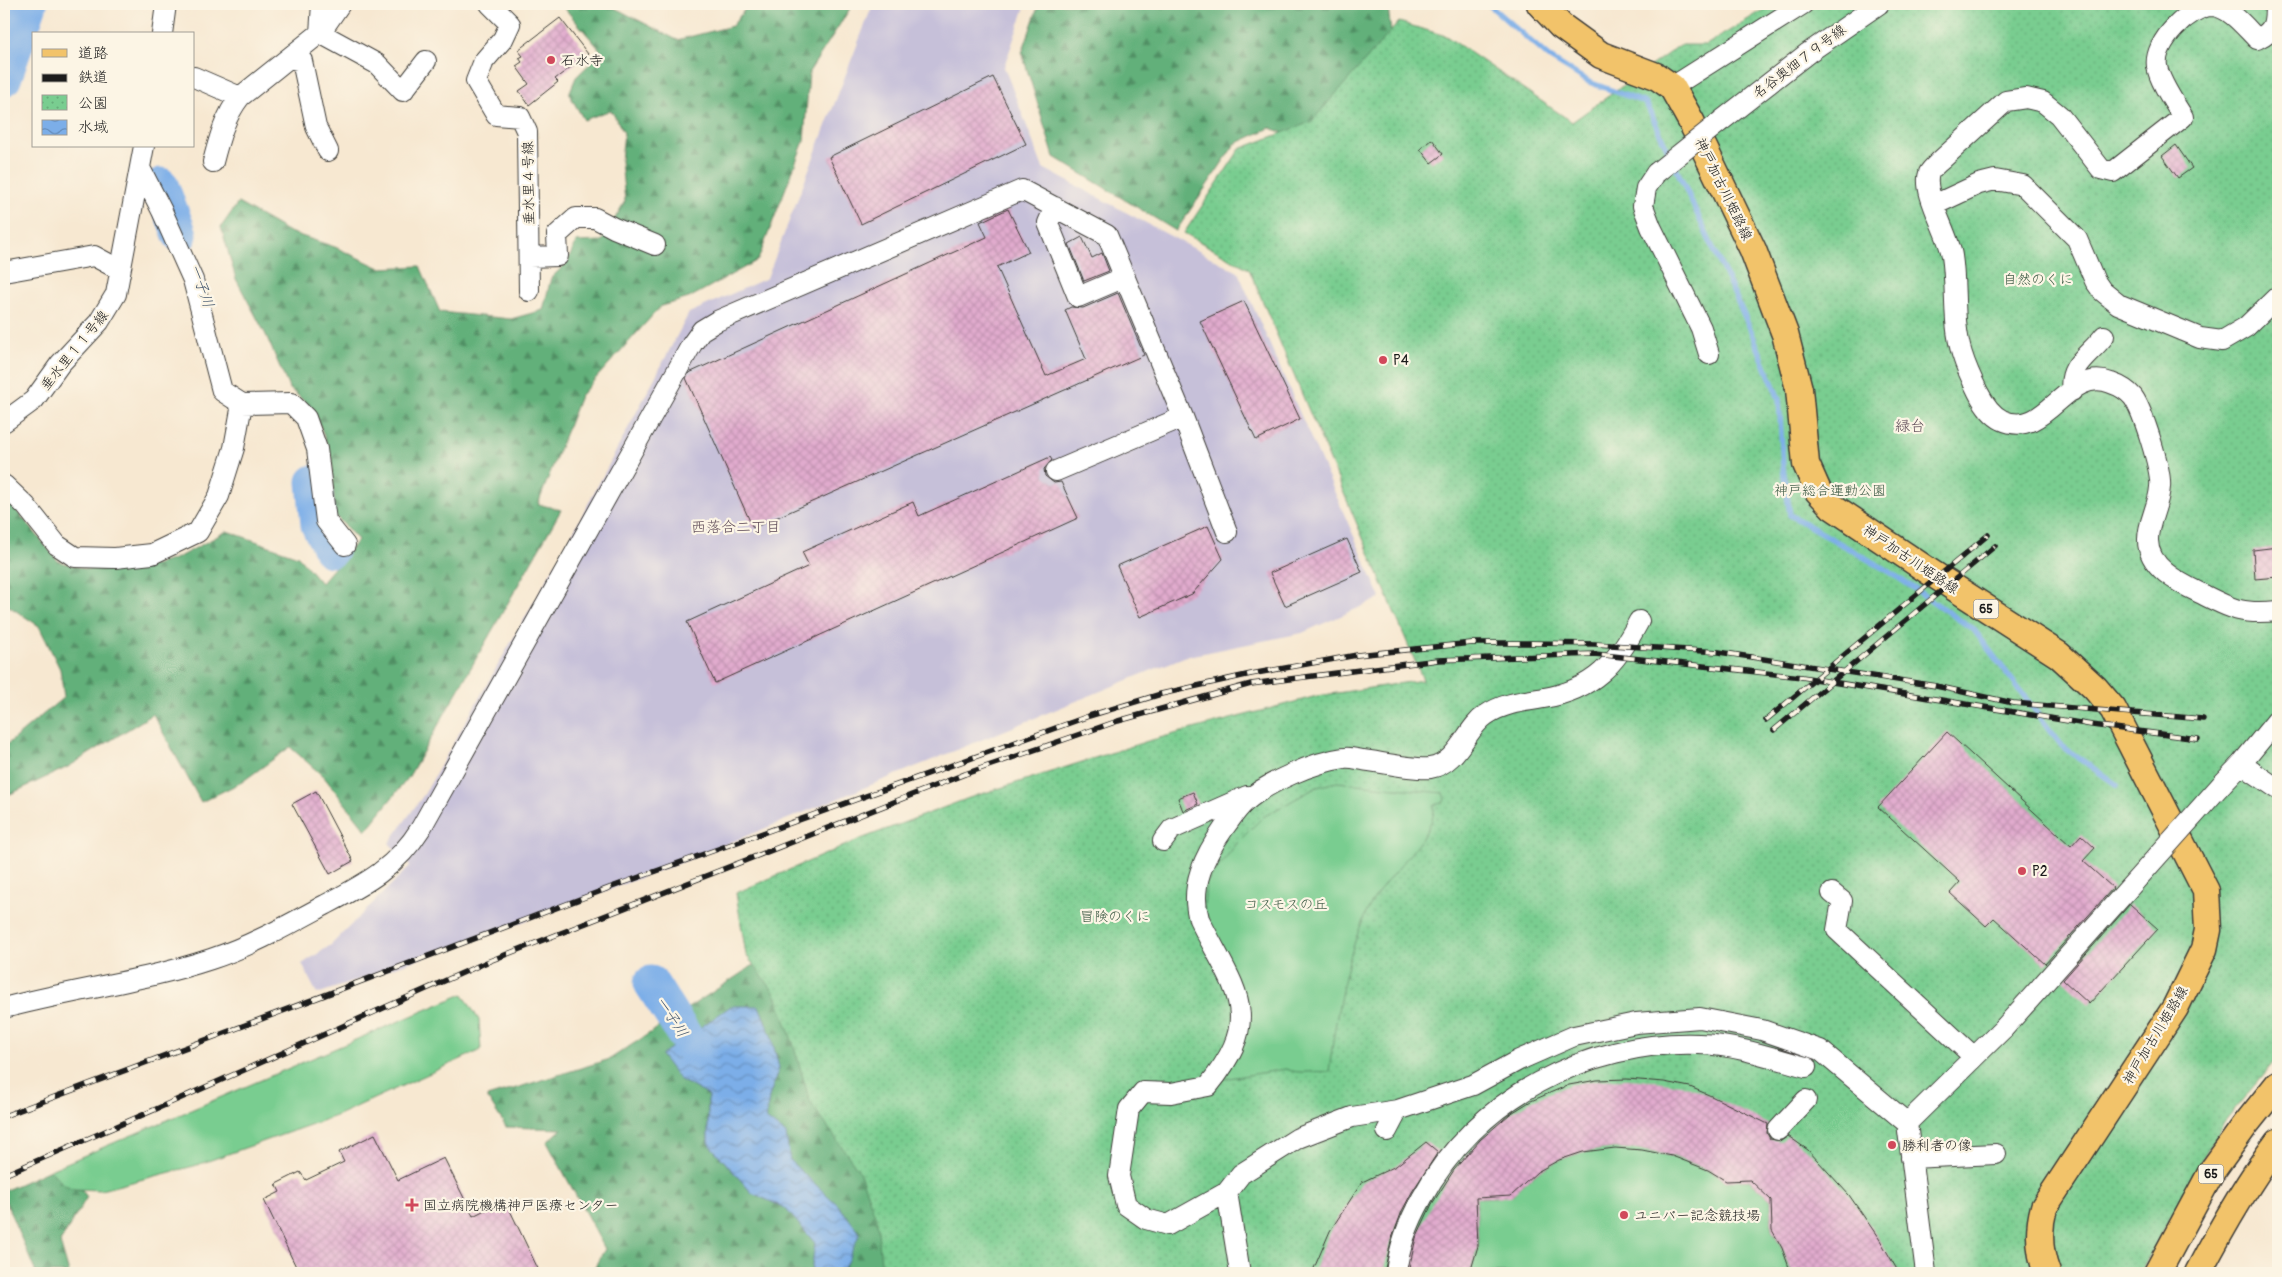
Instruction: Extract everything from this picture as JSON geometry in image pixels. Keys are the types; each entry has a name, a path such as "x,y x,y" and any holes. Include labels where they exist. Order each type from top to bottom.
{"main road":[{"path":"1540,4 1561,26 1601,54 1656,76 1672,87"},
{"name":"神戸加古川姫路線","path":"1672,87 1753,250 1785,334 1799,389 1806,464 1818,491 1833,507 1946,583 2059,655 2095,688 2112,709 2206,892 2208,930 2204,949 2175,1008 2044,1207 2041,1219 2041,1254 2047,1273"},
{"name":"65","path":"2157,1273 2212,1171 2278,1084"},
{"path":"2198,1273 2226,1220 2278,1142"}],"street":[{"path":"162,32 166,4"},
{"path":"320,33 322,4"},
{"path":"213,162 221,132 231,107 240,97 320,33 340,4"},
{"name":"垂水里４号線","path":"490,4 510,24 503,39 484,61 476,81 496,114 520,117 527,132 529,291"},
{"path":"1672,87 1803,4"},
{"name":"名谷奥畑７９号線","path":"1709,354 1701,328 1651,227 1643,206 1646,188 1656,173 1721,120 1808,53 1879,4"},
{"path":"2275,4 2275,20 2268,34 2257,39 2228,12 2212,6 2194,10 2166,36 2158,51 2157,66 2183,117 2113,172 2101,169 2059,115 2044,102 2026,98 2006,101 1929,173 1928,187 1943,224 1952,255 1957,327 1962,353 1984,404 2001,420 2017,425 2032,422 2072,390 2093,379 2123,388 2133,398 2146,429 2159,475 2160,487 2148,539 2152,557 2163,571 2184,585 2236,611 2254,614 2278,611"},
{"path":"320,33 377,64 403,90 426,61"},
{"path":"289,58 302,61 316,127 328,151"},
{"path":"195,76 240,97"},
{"name":"垂水里１１号線","path":"4,422 34,400 60,364 99,322 116,294 144,148"},
{"path":"140,168 193,280 222,391 242,404 290,404 306,418 317,449 326,521 345,545"},
{"path":"1934,204 1979,184 1994,180 2023,185 2077,239 2095,281 2102,291 2118,304 2200,338 2222,341 2246,327 2278,296"},
{"path":"4,1008 211,959 270,935 393,865 413,842 692,344 702,330 716,321 1022,190 1108,235 1183,417 1227,532"},
{"path":"1056,207 1048,223 1078,297 1125,277"},
{"path":"529,257 558,256 558,235 576,218 595,218 654,245"},
{"path":"4,272 94,256 120,270"},
{"path":"2072,390 2070,380 2074,368 2104,336"},
{"path":"4,485 26,506 57,545 75,557 115,558 152,554 198,532 219,496 234,448 242,404"},
{"path":"1056,471 1183,417"},
{"path":"1639,621 1627,643 1610,666 1586,685 1556,696 1515,703 1486,715 1466,738 1454,756 1431,768 1345,758 1309,768 1278,780 1244,802 1207,852 1196,884 1196,908 1200,919 1234,985 1241,1011 1240,1035 1224,1066 1208,1086 1171,1093 1142,1092 1129,1109 1119,1176 1126,1205 1146,1219 1168,1225 1227,1192 1241,1174 1298,1138 1352,1117 1398,1110 1473,1085 1519,1060 1574,1036 1636,1023 1700,1018 1762,1030 1820,1050 1907,1123 1926,1273"},
{"path":"1907,1123 2004,1028 2241,764 2278,719"},
{"path":"2241,764 2278,789"},
{"path":"1163,841 1172,830 1187,822 1258,792"},
{"path":"1832,893 1842,901 1837,930 1974,1057"},
{"path":"1396,1273 1408,1225 1425,1192 1443,1164 1464,1138 1492,1113 1521,1092 1553,1075 1598,1056 1619,1050 1678,1044 1699,1044 1740,1049 1806,1068"},
{"path":"1778,1130 1806,1100"},
{"path":"1387,1131 1398,1110"},
{"path":"1911,1158 1996,1154"},
{"path":"1227,1192 1240,1273"}],"shaded area":[{"path":"873,4 1026,4 1004,67 1043,168 1238,272 1381,598 1302,633 1184,657 685,861 474,940 317,994 302,964 331,945 410,866 389,843 425,793 567,544 689,313 767,278"}],"green space":[{"path":"561,4 613,4 613,7 677,40 732,26 749,4 853,4 809,72 804,141 758,260 689,298 661,306 580,396 538,504 561,510 408,778 366,830 324,777 290,747 242,782 201,802 153,714 68,767 4,797 4,747 64,697 60,669 39,626 4,603 4,498 58,561 85,569 142,569 177,558 227,531 298,556 321,583 358,540 335,515 332,458 314,410 289,388 266,335 236,279 221,227 238,203 289,232 335,247 380,268 420,266 440,312 511,319 543,310 551,278 567,263 576,242 602,241 625,201 621,161 624,133 611,110 584,120 569,94 576,77 602,52"},
{"path":"1039,4 1371,4 1388,8 1392,39 1337,153 1270,128 1235,144 1176,231 1054,157 1022,53"},
{"name":"神戸総合運動公園","path":"1773,4 2278,4 2278,1057 2224,1122 2140,1273 882,1273 877,1221 859,1171 810,1102 793,1043 775,993 746,955 736,893 858,840 969,798 1148,741 1317,696 1423,680 1249,269 1184,233 1240,149 1311,122 1399,22 1446,36 1572,122 1680,45 1706,45"},
{"name":"コスモスの丘","path":"1337,782 1443,793 1445,800 1434,806 1433,817 1420,841 1380,890 1364,918 1349,960 1339,1007 1329,1072 1297,1072 1286,1069 1223,1079 1245,1035 1204,908 1206,883 1238,842 1263,817 1317,787"},
{"path":"763,959 1064,1273 842,1273 859,1233 789,1161 785,1134 766,1120 769,1097 779,1068 679,1079 708,1095 708,1143 752,1193 785,1208 816,1243 811,1273 591,1273 605,1249 547,1142 562,1129 506,1127 487,1097 610,1059"},
{"path":"463,994 479,1020 481,1050 338,1115 194,1166 101,1190 74,1189 63,1184 50,1170"},
{"name":"ユニバー記念競技場","path":"1615,1148 1642,1150 1672,1156 1708,1170 1726,1181 1750,1180 1771,1200 1772,1230 1782,1248 1791,1273 1470,1273 1478,1246 1476,1198 1511,1196 1537,1172 1559,1160 1583,1152"},
{"path":"50,1170 68,1186 82,1190 87,1197 60,1242 69,1273 36,1273 4,1198 4,1191"}],"water":[{"path":"731,1006 759,1006 771,1035 779,1068 769,1097 766,1119 786,1134 790,1161 838,1205 860,1233 842,1273 811,1273 815,1243 785,1208 752,1193 708,1143 708,1095 679,1079 661,1055"}],"building":[{"name":"石水寺","path":"560,18 588,54 555,79 558,82 529,105 519,91 529,84 516,66 522,62 519,58 523,56 518,50"},
{"path":"993,77 1026,144 861,224 829,157"},
{"path":"1432,139 1443,154 1431,163 1420,149"},
{"path":"2176,145 2192,168 2178,178 2162,156"},
{"path":"1008,209 1029,252 997,267 1046,376 1086,359 1065,310 1071,307 1083,308 1118,293 1144,355 753,528 686,378 689,373 987,237 980,222"},
{"path":"1082,237 1092,258 1102,253 1109,271 1084,281 1069,244"},
{"path":"1244,301 1300,419 1256,440 1200,321"},
{"path":"1050,457 1052,460 1044,469 1045,476 1054,483 1061,482 1078,518 715,683 687,622 809,566 802,552 913,502 919,516"},
{"path":"1208,526 1223,559 1192,594 1140,617 1117,566"},
{"path":"1347,539 1362,572 1285,606 1270,573"},
{"path":"2278,547 2278,577 2255,579 2253,550"},
{"name":"P2","path":"1947,732 2071,846 2081,835 2095,848 2083,861 2113,888 2045,964 1994,918 1986,926 1950,893 1960,882 1878,807"},
{"path":"316,791 353,861 330,874 292,804"},
{"path":"1193,792 1198,804 1183,811 1178,798"},
{"path":"2130,904 2158,929 2089,1004 2063,980"},
{"path":"1627,1079 1664,1082 1690,1087 1768,1124 1767,1133 1770,1139 1781,1141 1788,1136 1808,1150 1849,1195 1880,1240 1899,1273 1791,1273 1782,1248 1772,1230 1771,1200 1750,1180 1726,1181 1708,1170 1672,1156 1642,1150 1615,1148 1583,1152 1559,1160 1537,1172 1511,1196 1476,1198 1478,1246 1470,1273 1408,1273 1416,1238 1432,1204 1454,1170 1480,1140 1510,1114 1531,1101 1552,1092 1569,1085 1597,1080"},
{"name":"国立病院機構神戸医療センター","path":"375,1134 398,1180 444,1158 473,1216 505,1200 540,1273 299,1273 264,1200 280,1192 276,1184 300,1172 306,1180 344,1162 339,1152"},
{"path":"1426,1142 1438,1152 1402,1211 1391,1241 1384,1273 1312,1273 1330,1231 1362,1182 1396,1166"}],"waterway":[{"path":"4,79 30,4"},
{"path":"1488,4 1550,58 1589,82 1646,103 1749,326 1779,399 1783,467 1790,515 1890,572 1974,630 2062,746 2117,785"},
{"name":"一子川","path":"161,185 180,235"},
{"name":"一子川","path":"314,482 318,525 331,550"},
{"name":"一子川","path":"651,983 694,1050"}],"railway":[{"path":"1766,720 1988,535"},
{"path":"1774,730 1995,546"},
{"path":"4,1116 609,888 1089,716 1161,694 1251,674 1357,655 1472,643 1595,644 1719,652 1936,686 2013,703 2203,719"},
{"path":"4,1175 487,962 965,774 1118,721 1251,684 1438,660 1595,654 1802,677 2092,725 2198,739"}],"place":[{"name":"石水寺","path":"551,60"},
{"name":"P4","path":"1383,360"},
{"name":"P2","path":"2022,871"},
{"name":"勝利者の像","path":"1892,1145"},
{"name":"国立病院機構神戸医療センター","path":"412,1205"},
{"name":"ユニバー記念競技場","path":"1624,1215"}],"district":[{"name":"緑台","path":"1910,426"},
{"name":"西落合二丁目","path":"736,527"}],"park label":[{"name":"自然のくに","path":"2038,279"},
{"name":"冒険のくに","path":"1115,916"}]}
